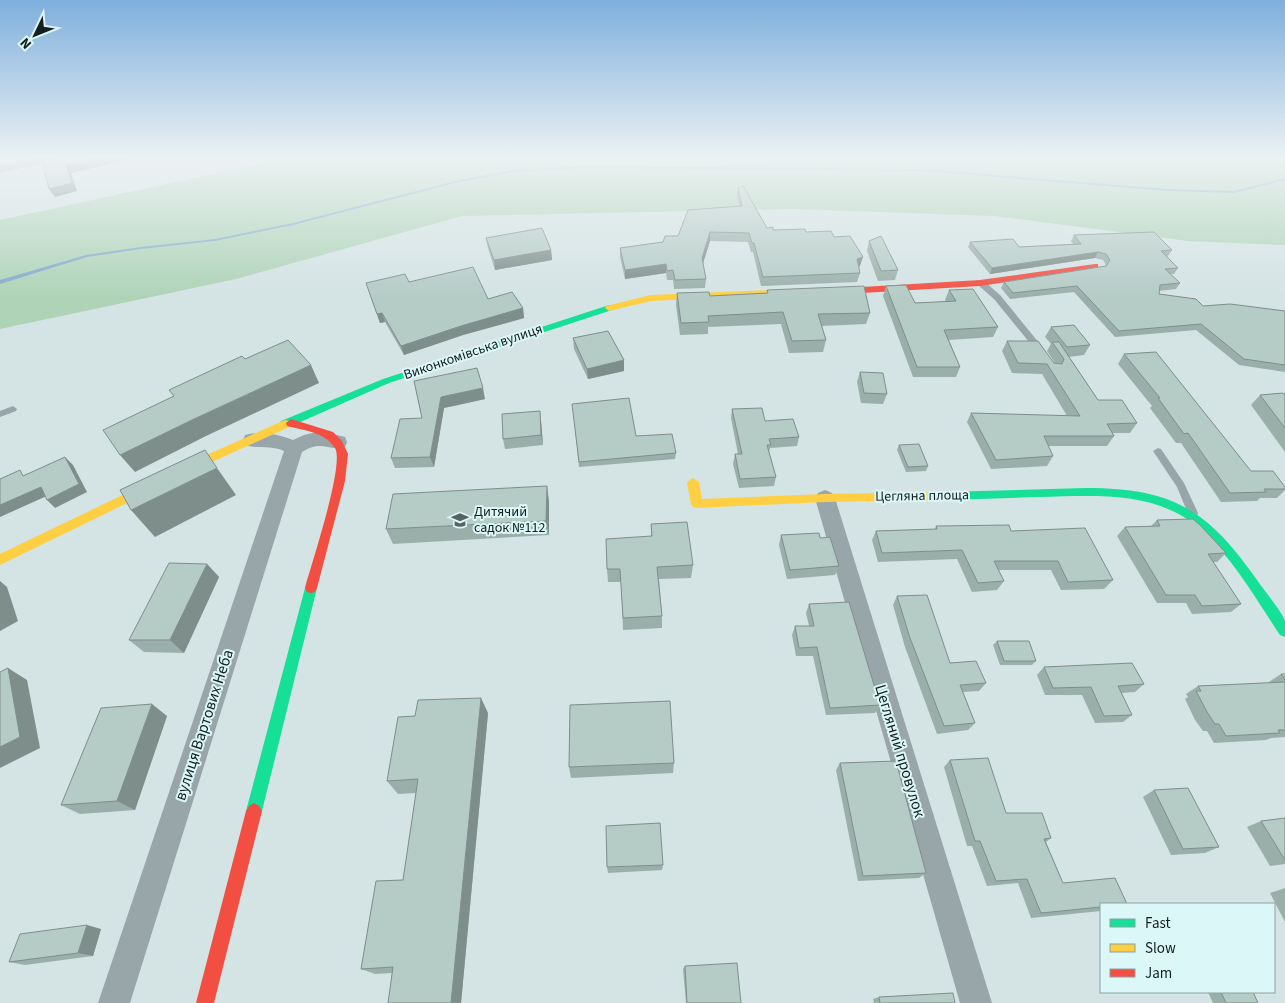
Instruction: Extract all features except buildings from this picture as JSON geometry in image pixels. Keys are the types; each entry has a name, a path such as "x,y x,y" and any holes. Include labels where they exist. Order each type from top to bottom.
{"street":[{"path":"818,292 981,283 1095,266"},
{"name":"Виконкомівська вулиця","path":"0,560 334,402 386,382 629,302 651,298 780,293"},
{"path":"204,1003 327,526 344,468 344,454 338,442 320,430 291,423"},
{"path":"252,440 284,442 294,448 310,439 317,438 325,437 338,442"},
{"name":"вулиця Вартових Неба","path":"114,1003 294,448"},
{"name":"Цегляна площа","path":"693,482 697,504 825,498 1114,492 1140,495 1168,502 1194,516 1217,535 1285,631"},
{"name":"Цегляний провулок","path":"825,498 976,1003"}],"lane":[{"path":"981,283 997,298 1037,345 1048,361"},
{"path":"0,414 13,409"},
{"path":"1158,451 1181,486 1194,516"}],"green space":[{"path":"75,204 1285,204 1285,245 1188,241 994,216 793,209 462,216 236,279 0,329 0,220"}],"waterway":[{"path":"0,282 86,256 215,240 293,224 371,204"}],"traffic: fast":[{"path":"285,424 386,381 609,308"},
{"path":"941,496 1107,492 1149,497 1168,503 1187,512 1204,525 1227,549 1285,631"},
{"path":"254,811 311,588"}],"traffic: slow":[{"path":"609,308 651,298 772,293"},
{"path":"0,560 197,464 285,424"},
{"path":"693,482 697,504 825,498 941,496"}],"traffic: jam":[{"path":"828,292 980,283 1095,266"},
{"path":"291,423 329,435 338,444 343,454 340,481 311,588"},
{"path":"205,1003 254,811"}],"place":[{"name":"Дитячий садок №112","path":"460,520"}]}
